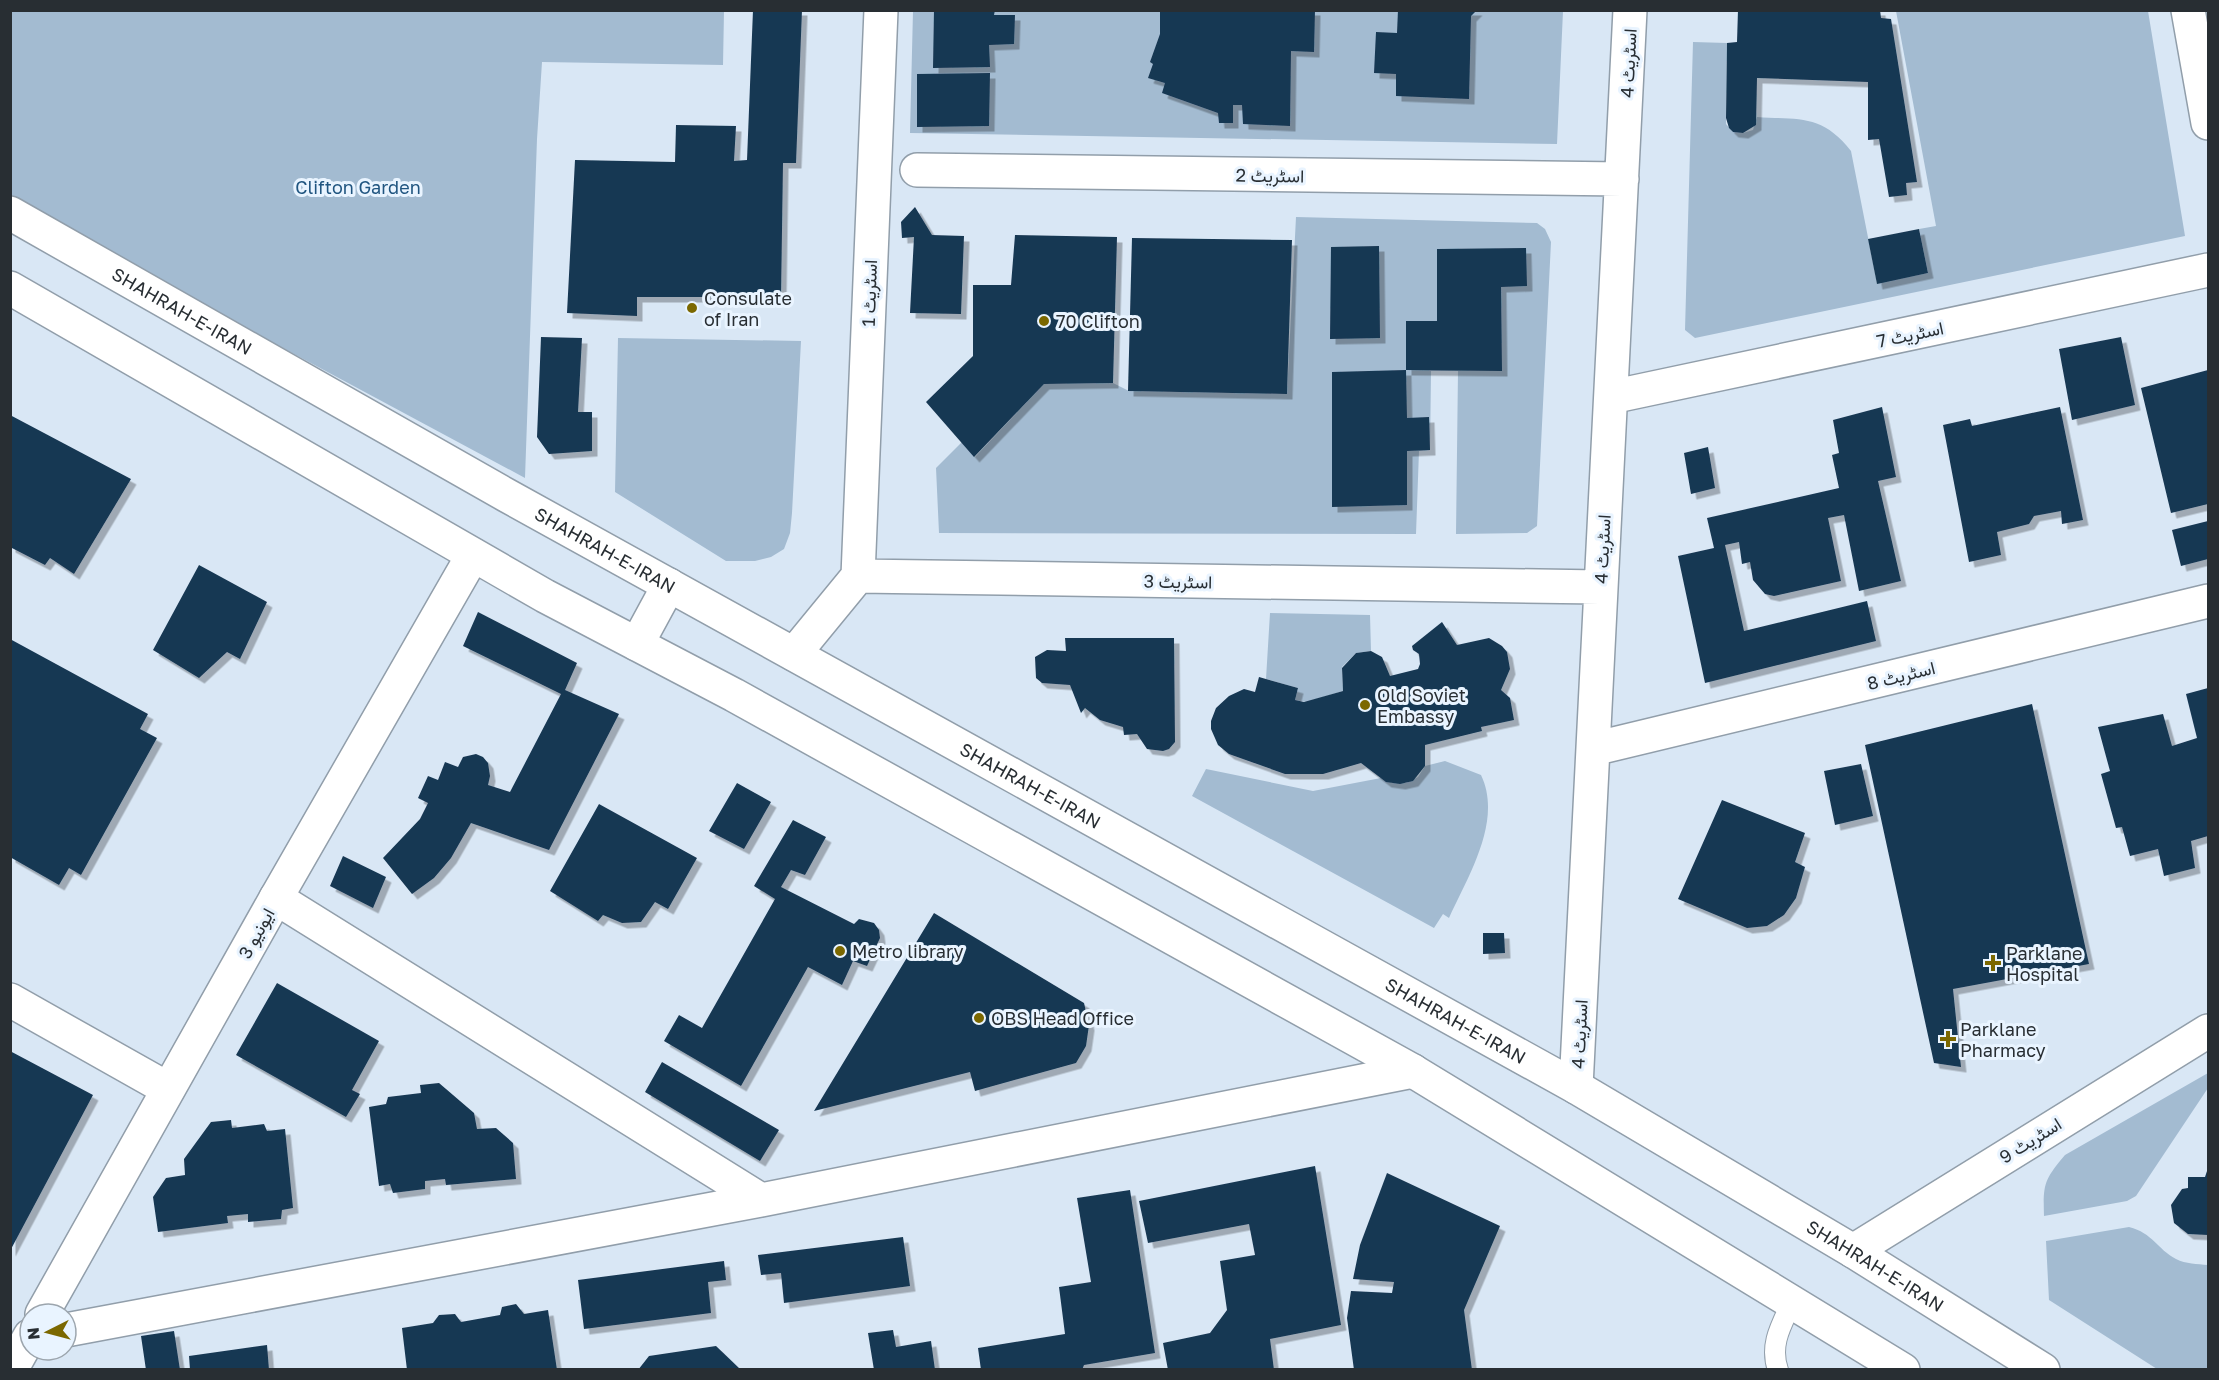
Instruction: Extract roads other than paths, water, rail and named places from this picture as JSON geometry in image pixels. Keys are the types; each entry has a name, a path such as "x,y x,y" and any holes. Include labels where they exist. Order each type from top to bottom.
{"street":[{"name":"اسٹریٹ 1","path":"858,576 881,10"},
{"name":"اسٹریٹ 4","path":"1576,1087 1599,587 1630,10"},
{"path":"2188,10 2208,123"},
{"name":"اسٹریٹ 2","path":"917,170 1622,179"},
{"name":"SHAHRAH-E-IRAN","path":"10,213 669,585 1576,1087 1853,1251 2043,1370"},
{"name":"اسٹریٹ 7","path":"1611,397 2208,270"},
{"path":"10,288 473,555 734,695 1413,1071 1903,1370"},
{"name":"ایونیو 3","path":"49,1302 276,898 473,555"},
{"name":"اسٹریٹ 3","path":"858,576 1599,587"},
{"path":"794,654 858,576"},
{"path":"637,644 669,585"},
{"name":"اسٹریٹ 8","path":"1593,748 2208,601"},
{"path":"276,898 761,1200"},
{"path":"10,1000 168,1089"},
{"name":"اسٹریٹ 9","path":"1853,1251 2208,1030"},
{"path":"78,1328 761,1200 1413,1071"}],"lane":[{"path":"1778,1370 1774,1358 1775,1340 1792,1302"}],"place":[{"name":"Consulate of Iran","path":"692,308"},
{"name":"70 Clifton","path":"1044,321"},
{"name":"Old Soviet Embassy","path":"1365,705"},
{"name":"Metro library","path":"840,951"},
{"name":"Parklane Hospital","path":"1993,963"},
{"name":"OBS Head Office","path":"979,1018"},
{"name":"Parklane Pharmacy","path":"1948,1039"}],"park label":[{"name":"Clifton Garden","path":"358,187"}]}
